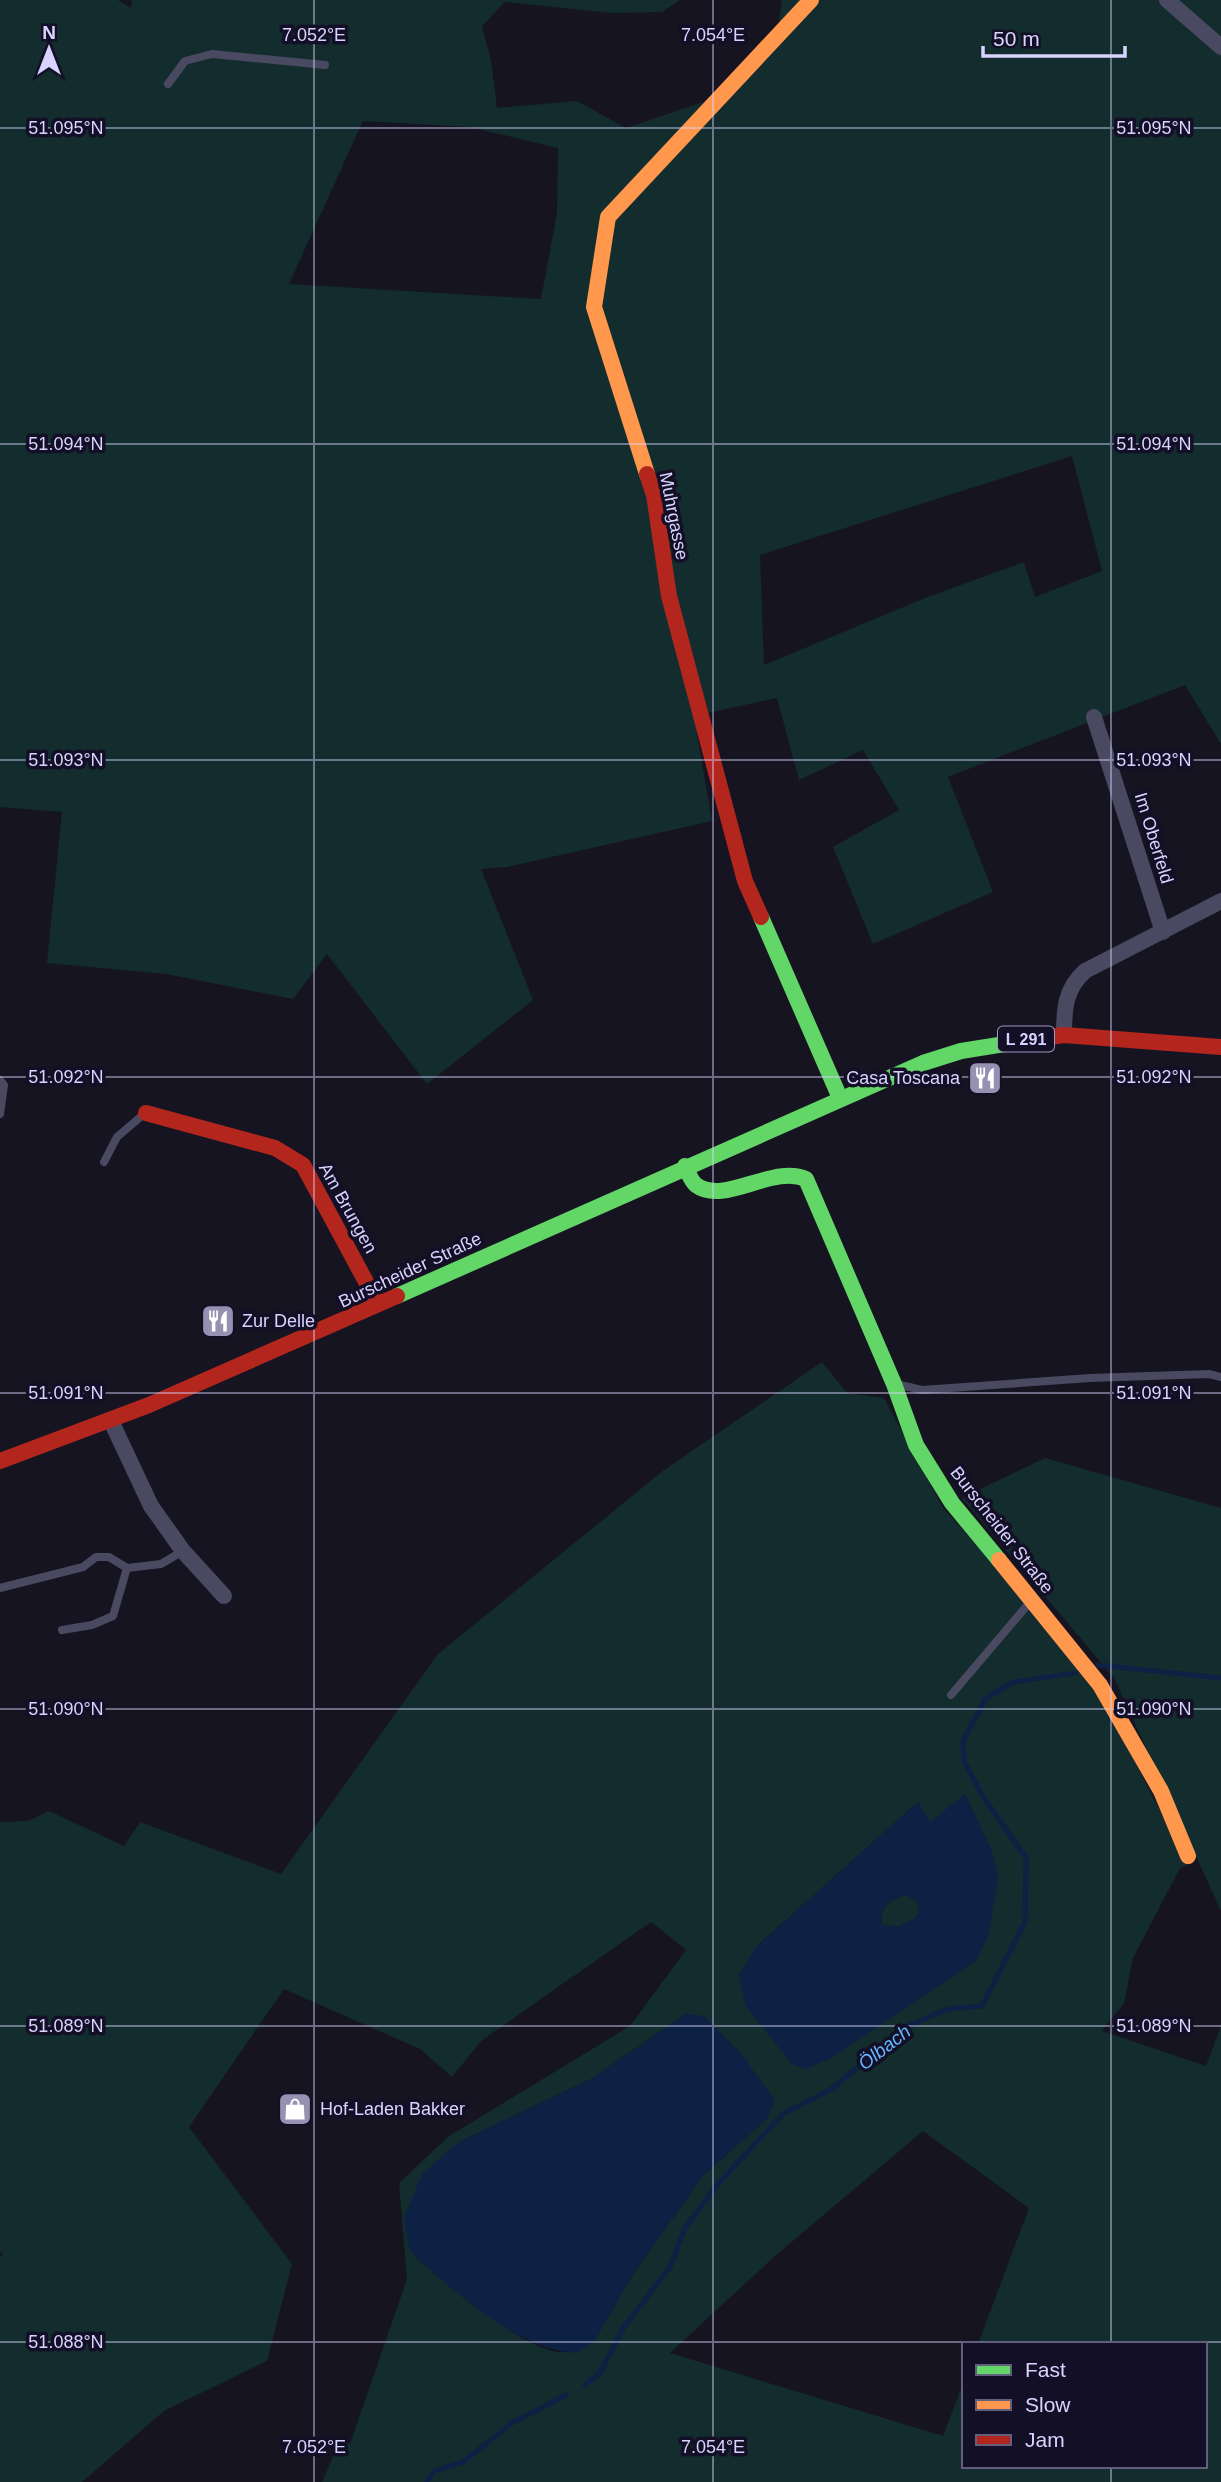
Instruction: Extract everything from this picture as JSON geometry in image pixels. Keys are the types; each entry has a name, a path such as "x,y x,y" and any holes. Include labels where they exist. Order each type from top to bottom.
{"street":[{"name":"Muhrgasse","path":"811,0 608,217 594,307 654,495 670,596 745,881 840,1098"},
{"path":"1167,0 1221,47"},
{"name":"Im Oberfeld","path":"1094,717 1163,932"},
{"path":"1064,1035 1067,996 1073,981 1085,971 1221,901"},
{"name":"Burscheider Straße","path":"0,1461 111,1421 294,1345 378,1304 685,1166 923,1063 961,1051 1064,1035 1221,1047"},
{"name":"Am Brungen","path":"146,1113 275,1148 303,1165 378,1304"},
{"name":"Burscheider Straße","path":"685,1166 694,1184 712,1192 793,1173 806,1180 894,1384 916,1446 952,1503 1100,1685 1161,1791 1188,1856"},
{"path":"111,1421 151,1506 183,1551 224,1596"}],"lane":[{"path":"168,84 185,61 212,54 325,65"},
{"path":"0,1080 4,1085 0,1114"},
{"path":"104,1162 117,1137 146,1113"},
{"path":"894,1384 922,1390 1090,1378 1209,1374 1221,1377"},
{"path":"0,1588 83,1567 96,1557 109,1557 127,1568 161,1564 183,1551"},
{"path":"62,1630 92,1625 113,1616 127,1568"},
{"path":"951,1695 1032,1600"}],"green space":[{"path":"0,0 118,0 131,8 132,0 680,0 662,12 612,13 505,2 482,26 491,60 497,108 577,101 626,128 703,102 776,46 782,0 1221,0 1221,744 1185,685 948,777 993,892 873,944 833,847 899,810 863,750 799,780 777,698 694,716 712,821 507,867 481,869 533,1000 427,1084 327,954 293,999 166,974 47,963 62,812 0,807","holes":["363,121 470,127 558,148 557,213 541,299 289,284","1072,456 1102,571 1035,597 1024,562 925,598 764,665 760,555"]},
{"path":"822,1362 847,1393 884,1398 943,1508 1086,1667 1188,1865 1180,1868 1133,1958 1124,2003 1102,2031 1206,2066 1221,2026 1221,2482 322,2482 341,2438 350,2444 407,2279 399,2183 449,2136 630,2026 686,1950 651,1922 481,2041 452,2077 420,2049 284,1989 189,2127 292,2264 267,2361 164,2411 82,2482 0,2482 0,2257 3,2254 0,2252 0,1822 28,1821 49,1811 124,1846 140,1822 281,1874 438,1654 664,1470","holes":["918,1802 930,1823 977,1960 833,2057 757,1946","686,2014 767,2119 704,2174 635,2271 594,2341 562,2352 542,2347 504,2326 415,2257 459,2142 591,2079","923,2131 1029,2208 979,2342 1207,2342 1207,2468 962,2468 962,2386 943,2436 670,2353 775,2256"]},
{"path":"1045,1458 1221,1508 1221,1911 1114,1678 962,1498"},
{"path":"905,1894 916,1900 920,1909 917,1917 898,1927 882,1925 882,1913 886,1905"}],"water":[{"path":"965,1794 991,1849 998,1876 989,1933 977,1960 833,2057 806,2069 792,2064 745,2005 739,1975 757,1946 918,1802 930,1822","holes":["905,1895 916,1900 919,1909 917,1917 898,1927 882,1925 883,1909 889,1902"]},
{"path":"686,2014 704,2016 744,2057 775,2101 767,2119 704,2174 635,2271 594,2341 578,2353 534,2343 512,2332 470,2303 415,2257 409,2248 404,2218 422,2174 459,2142 591,2079"}],"waterway":[{"name":"Ölbach","path":"1098,1665 1221,1678"},
{"name":"Ölbach","path":"585,2385 600,2373 624,2327 670,2267 685,2228 717,2185 783,2114 833,2088 905,2027 948,2009 982,2006 1025,1922 1026,1858 982,1795 964,1761 963,1741 986,1698 1014,1682 1075,1673"},
{"name":"Ölbach","path":"427,2482 434,2471 463,2462 512,2423 566,2395"}],"traffic: fast":[{"path":"761,917 840,1098"},
{"path":"397,1296 923,1063 961,1051 1049,1037"},
{"path":"685,1166 694,1183 707,1190 720,1191 779,1177 806,1179 894,1384 916,1445 952,1503 999,1560"}],"traffic: slow":[{"path":"647,474 594,307 608,217 811,0"},
{"path":"999,1560 1100,1685 1161,1791 1188,1856"}],"traffic: jam":[{"path":"647,474 654,495 669,596 745,881 761,917"},
{"path":"1049,1037 1064,1035 1221,1047"},
{"path":"146,1113 275,1148 303,1165 378,1304"},
{"path":"0,1461 149,1405 397,1296"}],"place":[{"name":"Casa Toscana","path":"985,1078"},
{"name":"Zur Delle","path":"218,1321"},
{"name":"Hof-Laden Bakker","path":"295,2109"}]}
